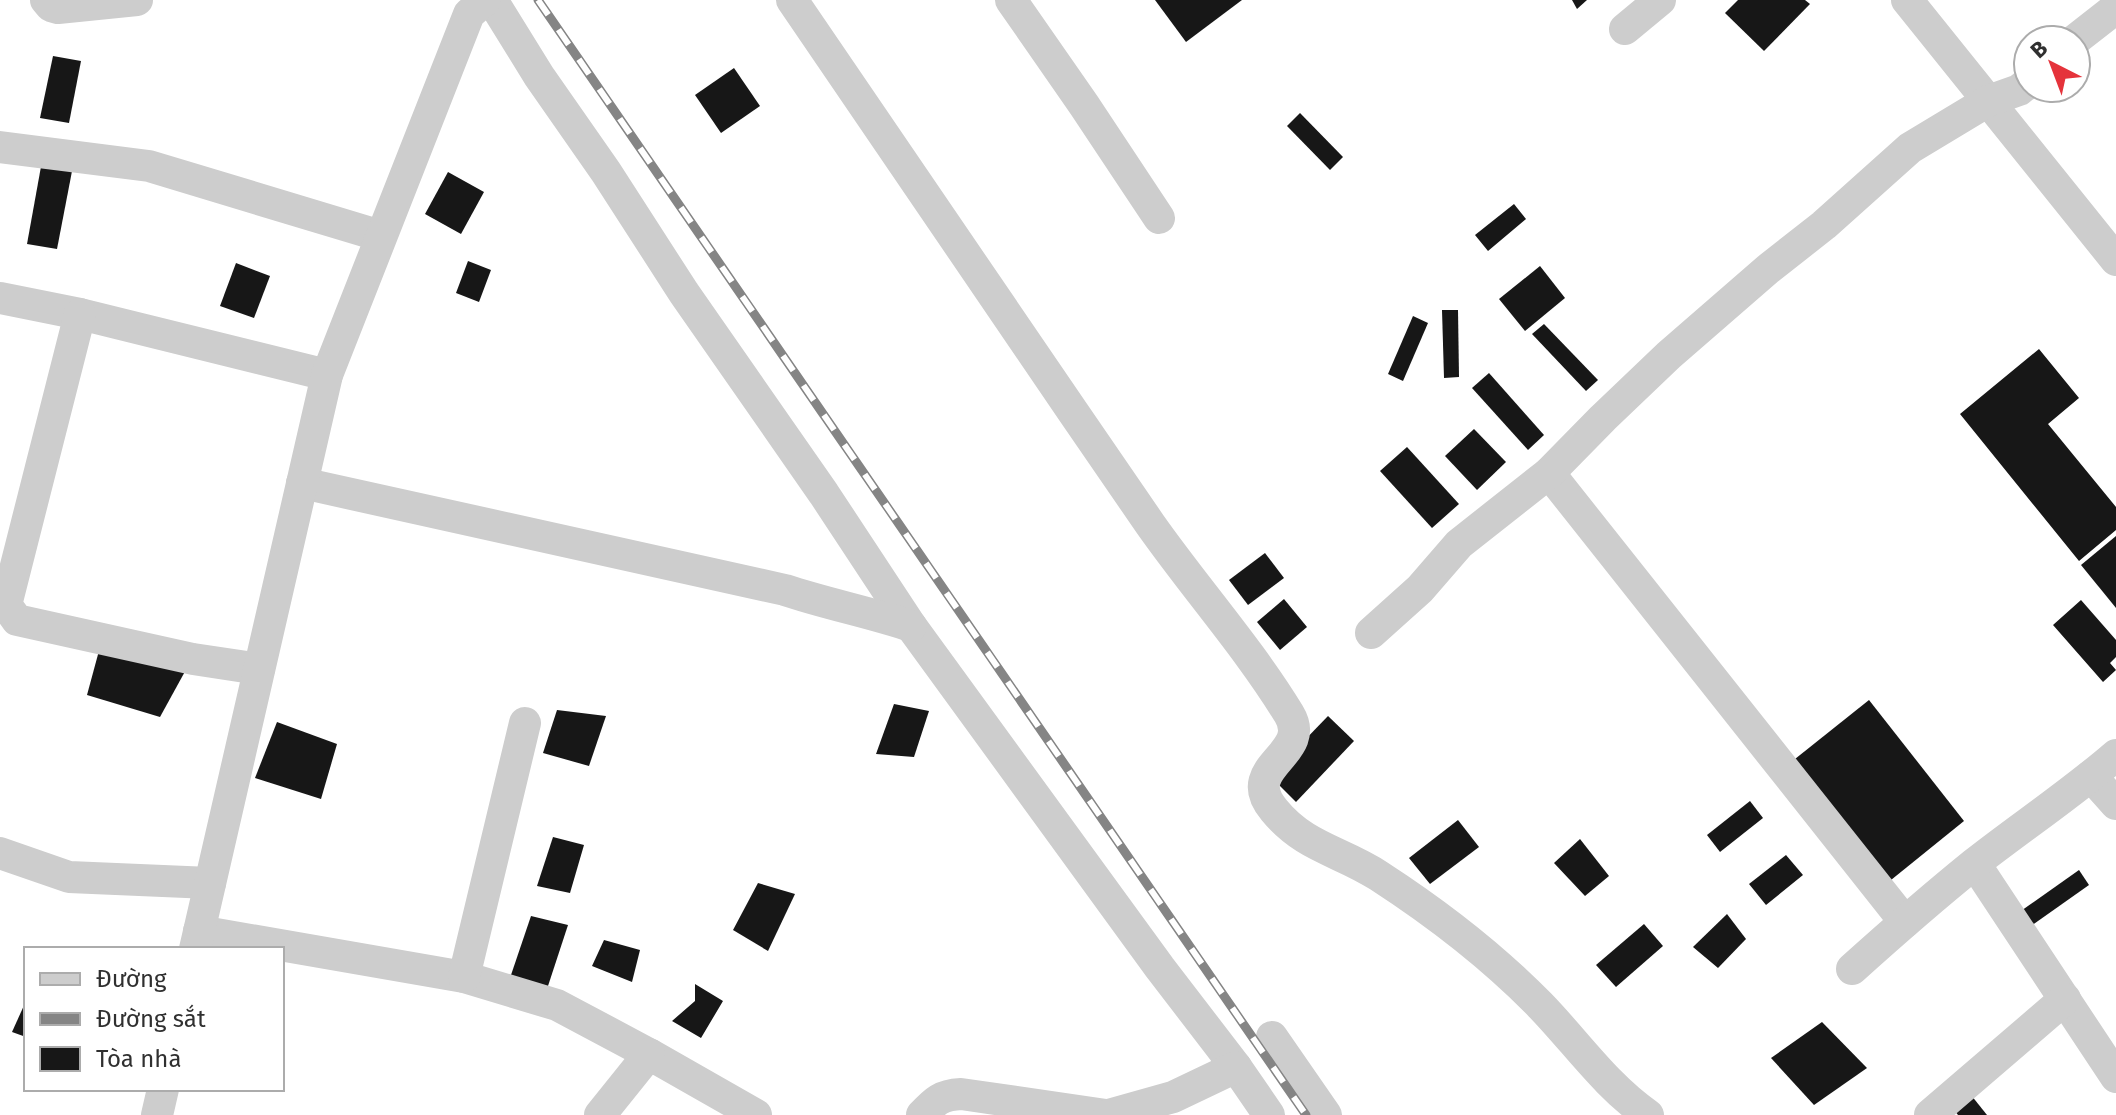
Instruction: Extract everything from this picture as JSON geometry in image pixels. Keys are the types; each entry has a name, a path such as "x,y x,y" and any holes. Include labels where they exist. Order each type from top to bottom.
{"street":[{"path":"46,0 58,8 137,0"},
{"path":"248,947 197,940 327,375 469,14 485,0"},
{"path":"492,0 684,293 824,494 911,626 1269,1115"},
{"path":"792,0 1145,516 1292,719 1295,733 1291,744 1262,782 1272,808 1295,833 1381,877 1496,964 1540,1005 1612,1086 1648,1115"},
{"path":"1011,0 1159,218"},
{"path":"1625,29 1660,0"},
{"path":"1907,0 2116,260"},
{"path":"2092,27 2116,8"},
{"path":"1371,633 1420,589 1459,544 1549,473 1679,345 1824,225 1910,148 1988,101 2012,92"},
{"path":"0,147 149,166 381,236"},
{"path":"0,298 80,314 327,375"},
{"path":"80,314 6,605 17,620 193,659 259,669"},
{"path":"1549,473 1905,922"},
{"path":"302,483 785,590 825,604 911,626"},
{"path":"464,977 525,723"},
{"path":"1852,969 1975,864 2116,755"},
{"path":"2091,776 2116,804"},
{"path":"0,853 69,877 210,883"},
{"path":"1975,864 2116,1077"},
{"path":"284,952 464,977 557,1005 756,1115"},
{"path":"1930,1115 2065,999"},
{"path":"1272,1037 1326,1115"},
{"path":"600,1115 649,1054"},
{"path":"922,1115 934,1102 948,1095 961,1094 1108,1115 1173,1097 1236,1067"},
{"path":"157,1115 163,1091"}],"building":[{"path":"1155,0 1242,0 1186,42"},
{"path":"1572,0 1587,0 1577,9"},
{"path":"1738,0 1805,0 1810,4 1764,51 1725,13"},
{"path":"53,56 81,61 69,123 40,118"},
{"path":"734,68 760,106 721,133 695,95"},
{"path":"1300,113 1343,157 1330,170 1287,126"},
{"path":"42,161 73,166 57,249 27,244"},
{"path":"448,172 484,192 461,234 425,214"},
{"path":"1514,204 1526,219 1488,251 1475,235"},
{"path":"468,261 491,270 479,302 456,293"},
{"path":"236,263 270,276 254,318 220,306"},
{"path":"1540,266 1565,298 1525,331 1499,299"},
{"path":"1442,310 1458,310 1459,377 1444,378"},
{"path":"1413,316 1428,323 1403,381 1388,374"},
{"path":"1544,324 1598,380 1586,391 1532,334"},
{"path":"2039,349 2079,398 2048,424 2116,507 2116,530 2079,561 1960,414"},
{"path":"1489,373 1544,435 1528,450 1472,388"},
{"path":"1474,429 1506,462 1477,490 1445,456"},
{"path":"1407,447 1459,504 1432,528 1380,471"},
{"path":"2116,536 2116,608 2081,565"},
{"path":"1265,553 1284,578 1248,605 1229,580"},
{"path":"1284,599 1307,627 1280,650 1257,622"},
{"path":"2081,600 2116,640 2116,657 2110,663 2116,670 2103,682 2053,625"},
{"path":"100,647 188,666 160,717 87,695"},
{"path":"1869,700 1964,821 1891,880 1795,759"},
{"path":"894,704 929,711 914,757 876,754"},
{"path":"557,710 606,716 589,766 543,753"},
{"path":"1328,716 1354,741 1296,802 1270,776"},
{"path":"277,722 337,744 321,799 255,778"},
{"path":"1750,801 1763,818 1720,852 1707,835"},
{"path":"1458,820 1479,847 1430,884 1409,858"},
{"path":"553,837 584,845 570,893 537,886"},
{"path":"1580,839 1609,876 1585,896 1554,863"},
{"path":"1786,855 1803,875 1766,905 1749,884"},
{"path":"2079,870 2089,885 2028,928 2018,913"},
{"path":"758,883 795,894 768,951 733,930"},
{"path":"1727,914 1746,939 1718,968 1693,947"},
{"path":"531,916 568,925 547,989 511,975"},
{"path":"1644,924 1663,946 1616,987 1596,965"},
{"path":"604,940 640,950 632,982 592,966"},
{"path":"695,984 723,1001 701,1038 672,1021 695,1001"},
{"path":"24,1005 24,1036 12,1032"},
{"path":"1822,1022 1867,1068 1814,1105 1771,1058"},
{"path":"1971,1095 1987,1115 1958,1115 1954,1110"}],"railway":[{"path":"538,0 1306,1115"}]}
